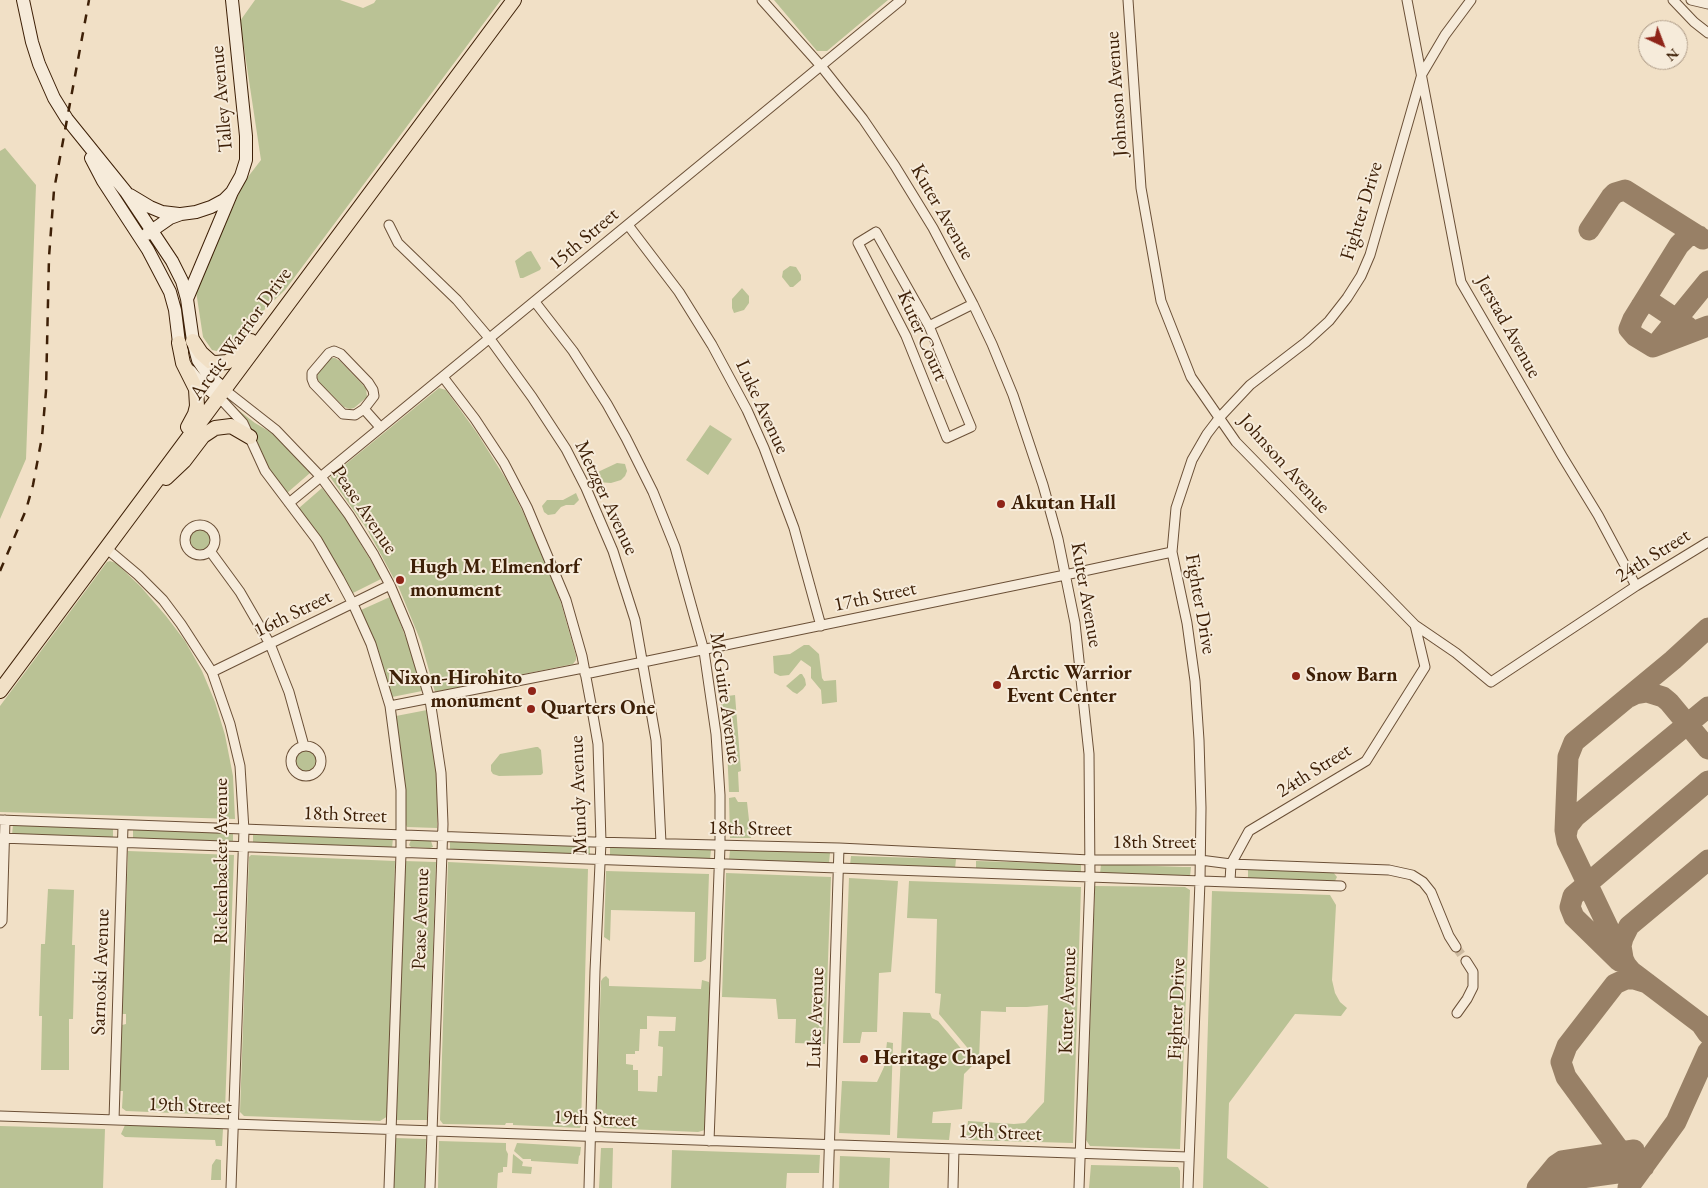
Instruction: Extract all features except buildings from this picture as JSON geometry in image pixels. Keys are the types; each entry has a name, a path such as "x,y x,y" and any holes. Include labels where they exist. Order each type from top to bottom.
{"main road":[{"name":"Arctic Warrior Drive","path":"0,691 514,0"},
{"path":"155,482 165,460 191,422 197,406 196,388 183,363 186,342 212,362 227,362 237,356 270,318 289,301"},
{"path":"143,499 177,469 208,431 214,428 231,426 250,437"}],"street":[{"name":"Pease Avenue","path":"23,0 32,42 47,82 62,112 126,192 177,271 187,299 186,342"},
{"name":"Talley Avenue","path":"187,299 232,192 241,176 246,160 246,136 232,0"},
{"name":"Kuter Avenue","path":"762,0 821,66 863,119 895,166 933,228 973,304 999,361 1030,443 1046,496 1066,575 1076,632 1089,754 1090,878 1078,1188"},
{"name":"15th Street","path":"289,503 380,427 536,302 901,0"},
{"name":"Johnson Avenue","path":"1128,0 1141,188 1161,302 1191,377 1236,442 1415,625 1456,653 1490,682"},
{"name":"Jerstad Avenue","path":"1407,0 1461,282 1598,515 1636,586"},
{"name":"Fighter Drive","path":"1188,1188 1200,881 1201,789 1194,681 1187,623 1172,552 1176,508 1192,460 1207,434 1220,417 1250,385 1306,342 1329,320 1347,298 1361,276 1370,255 1422,74 1446,35 1471,0"},
{"path":"1673,0 1694,22 1708,32"},
{"path":"1691,0 1708,4"},
{"name":"Pease Avenue","path":"81,138 103,181 146,246 170,292 186,342 250,437 265,471 317,540 353,604 377,660 390,706 402,790 389,1188"},
{"path":"126,192 150,208 162,212 181,214"},
{"path":"203,263 184,272 160,264 146,246 147,234 170,218 211,207 224,200 232,192"},
{"name":"Metzger Avenue","path":"388,225 398,243 457,300 490,339 532,397 566,449 586,488 613,552 635,620 656,740 661,843"},
{"name":"Luke Avenue","path":"628,225 679,292 712,345 747,410 764,448 794,528 821,626"},
{"name":"Kuter Court","path":"876,232 929,326 970,427 947,438 906,336 858,243 876,232"},
{"name":"McGuire Avenue","path":"536,302 573,351 607,404 653,492 675,547 704,651 716,734 720,795 720,846 709,1141"},
{"name":"Kuter Court","path":"929,326 973,304"},
{"path":"334,351 341,354 368,382 374,396 364,408 355,415 342,414 314,384 312,373 329,353 334,351"},
{"name":"Mundy Avenue","path":"443,377 480,426 504,463 528,506 566,600 584,671 598,744 601,842 589,1188"},
{"name":"Pease Avenue","path":"222,393 276,430 321,478 349,515 374,555 390,586 409,630 430,700 441,773 442,836 430,1188"},
{"path":"364,408 380,427"},
{"name":"24th Street","path":"1490,682 1636,586 1708,542"},
{"name":"Rickenbacker Avenue","path":"106,548 138,575 163,600 212,672 230,724 240,766 244,830 231,1188"},
{"path":"210,551 240,592 270,644 289,692 304,746"},
{"name":"17th Street","path":"390,706 704,651 1172,552"},
{"name":"16th Street","path":"212,672 390,586"},
{"name":"24th Street","path":"1230,881 1231,864 1248,831 1366,761 1425,667 1415,625"},
{"path":"0,923 2,921 3,820"},
{"name":"18th Street","path":"3,820 122,826 720,846 839,848 1090,860 1200,860 1231,864 1389,870 1412,875 1423,882 1431,892 1449,936 1456,947"},
{"name":"Sarnoski Avenue","path":"114,1120 122,826"},
{"name":"18th Street","path":"2,839 1341,886"},
{"name":"Luke Avenue","path":"828,1188 839,848"},
{"path":"963,855 964,872"},
{"path":"1458,1013 1467,1000 1473,986 1473,972 1466,961"},
{"name":"19th Street","path":"0,1116 1188,1157"},
{"path":"953,1188 954,1149"}],"green space":[{"path":"255,0 340,0 363,8 374,3 376,0 501,0 285,290 261,313 231,350 221,352 212,350 203,337 196,291 244,182 261,160 240,21"},
{"path":"774,0 888,0 827,51 817,51"},
{"path":"5,148 36,185 26,459 0,519 0,151"},
{"path":"531,251 541,268 520,278 515,261"},
{"path":"790,266 796,267 801,275 801,280 793,287 790,287 782,277 783,271"},
{"path":"742,288 749,296 749,303 744,310 734,313 732,299"},
{"path":"331,358 340,361 366,388 367,397 354,408 344,407 317,378 318,373"},
{"path":"439,388 446,390 477,433 506,479 522,510 561,603 576,656 573,664 435,692 421,642 399,588 367,529 330,477"},
{"path":"233,406 255,423 277,436 310,473 287,493 273,477 263,459 256,439"},
{"path":"710,425 732,439 708,475 686,460"},
{"path":"617,463 625,464 627,471 621,480 611,483 597,482 597,473"},
{"path":"322,488 344,516 381,579 353,593 321,539 299,508"},
{"path":"576,493 579,500 574,505 561,507 555,514 548,515 544,512 542,506 547,500 563,500"},
{"path":"201,528 209,531 212,539 209,547 201,550 193,547 190,539 193,531"},
{"path":"107,562 116,563 141,587 166,616 185,641 202,671 215,702 225,735 233,776 235,819 0,812 0,706"},
{"path":"390,597 413,656 422,691 392,697 361,610"},
{"path":"804,645 809,645 819,654 824,681 836,680 837,702 822,704 821,690 811,678 811,667 801,660 789,675 780,676 774,673 773,656 790,654"},
{"path":"800,674 805,679 806,685 797,694 786,686"},
{"path":"735,695 741,771 738,772 739,792 729,792 727,748 720,697"},
{"path":"427,710 436,765 437,828 407,827 403,767 396,716"},
{"path":"538,747 541,750 543,773 541,775 499,776 491,771 491,765 500,754"},
{"path":"306,750 314,753 317,761 314,769 306,772 298,769 295,761 298,753"},
{"path":"735,797 738,802 747,802 751,838 730,838 729,798"},
{"path":"13,824 113,828 113,839 12,835"},
{"path":"133,829 233,833 233,843 133,839"},
{"path":"253,833 393,838 392,848 253,844"},
{"path":"411,840 431,841 433,847 411,847 409,845"},
{"path":"450,840 590,845 590,855 450,851"},
{"path":"610,846 711,850 710,860 610,856"},
{"path":"730,850 830,853 829,863 729,860"},
{"path":"128,851 234,855 225,1111 221,1115 126,1111 122,1108 123,1091 119,1091 122,1025 126,1024 126,1014 122,1014"},
{"path":"251,855 395,861 388,1116 380,1121 244,1116 240,1112 249,857"},
{"path":"851,856 956,859 955,869 850,865"},
{"path":"404,861 436,862 427,1120 396,1120 395,1115"},
{"path":"976,861 1081,864 1081,874 976,870"},
{"path":"448,862 588,869 580,1128 513,1125 513,1123 506,1123 505,1125 443,1124 440,1120"},
{"path":"1101,864 1191,867 1190,877 1100,874"},
{"path":"1248,869 1333,872 1337,877 1331,883 1248,880"},
{"path":"606,871 709,874 706,959 701,962 694,962 695,912 611,910 610,941 604,937"},
{"path":"726,873 831,877 825,1044 795,1043 796,1019 778,1019 776,999 722,997"},
{"path":"849,878 898,881 891,972 879,973 877,1032 862,1032 860,1043 843,1043"},
{"path":"909,881 1081,887 1073,1143 966,1140 968,1121 1025,1123 1044,1102 1048,1005 1006,1007 1006,1012 981,1011 979,1060 976,1058 939,1014 941,994 935,993 937,919 907,918"},
{"path":"1095,886 1185,887 1190,890 1180,1149 1090,1146 1086,1140"},
{"path":"48,889 74,890 72,945 75,945 73,1019 69,1019 69,1070 41,1070 42,1016 39,1016 41,944 45,944"},
{"path":"1212,891 1330,895 1336,905 1332,980 1335,993 1340,1002 1347,1008 1341,1016 1295,1014 1229,1103 1227,1158 1269,1188 1203,1188"},
{"path":"606,976 609,979 609,986 701,989 702,980 709,982 705,1130 698,1132 604,1128 596,1124 601,981","holes":["647,1016 676,1017 675,1031 659,1031 658,1046 663,1047 662,1076 658,1076 657,1092 638,1091 638,1070 633,1070 633,1065 626,1064 626,1054 635,1054 635,1051 639,1051 640,1029 647,1029"]},
{"path":"903,1012 930,1013 932,1018 938,1021 974,1064 964,1074 962,1109 933,1112 932,1123 951,1123 949,1140 897,1138"},
{"path":"887,1042 893,1043 890,1135 839,1133 842,1081 877,1082 884,1067"},
{"path":"125,1125 222,1128 222,1146 216,1146 215,1140 125,1137 121,1134"},
{"path":"0,1126 105,1129 103,1188 0,1188"},
{"path":"395,1138 426,1139 425,1188 392,1188"},
{"path":"439,1141 506,1143 508,1154 507,1167 503,1167 503,1172 498,1173 497,1188 438,1188"},
{"path":"517,1143 581,1147 578,1164 523,1159 514,1151"},
{"path":"601,1148 613,1148 612,1188 599,1188"},
{"path":"672,1150 820,1155 819,1173 787,1173 786,1188 671,1188"},
{"path":"513,1154 523,1162 522,1166 532,1167 531,1174 512,1173"},
{"path":"840,1156 890,1158 889,1188 839,1188"},
{"path":"216,1159 221,1160 221,1180 211,1180 212,1165"},
{"path":"1091,1165 1178,1167 1180,1171 1180,1188 1089,1188"}],"taxiway":[{"path":"1589,230 1611,197 1615,193 1625,190 1703,239"},
{"path":"1699,236 1692,235 1687,237 1679,245 1633,319 1629,329 1635,336 1653,347 1708,326"},
{"path":"1655,346 1708,281"},
{"path":"1641,306 1648,302 1652,303 1688,327"},
{"path":"1708,628 1673,660 1574,742 1568,757 1565,830 1567,841 1626,965 1631,971 1701,1024 1708,1034"},
{"path":"1629,697 1647,692 1663,697 1708,749"},
{"path":"1566,836 1568,826 1575,817 1708,707"},
{"path":"1619,961 1574,917 1570,907 1573,896 1708,781"},
{"path":"1623,958 1621,946 1629,926 1708,860"},
{"path":"1630,1185 1631,1171 1626,1159 1566,1077 1561,1062 1567,1046 1615,984 1626,979 1647,983"},
{"path":"1628,1188 1676,1122 1708,1051"},
{"path":"1537,1188 1556,1165 1562,1161 1634,1150"},
{"path":"1538,1188 1546,1183 1639,1170 1644,1167"}],"tunnel":[{"path":"1456,947 1466,961"}],"railway":[{"path":"0,571 26,510 42,437 46,391 49,257 54,190 89,0"}],"place":[{"name":"Akutan Hall","path":"1001,504"},
{"name":"Hugh M. Elmendorf monument","path":"400,580"},
{"name":"Snow Barn","path":"1296,676"},
{"name":"Arctic Warrior Event Center","path":"997,685"},
{"name":"Nixon-Hirohito monument","path":"532,691"},
{"name":"Quarters One","path":"531,709"},
{"name":"Heritage Chapel","path":"864,1059"}]}
